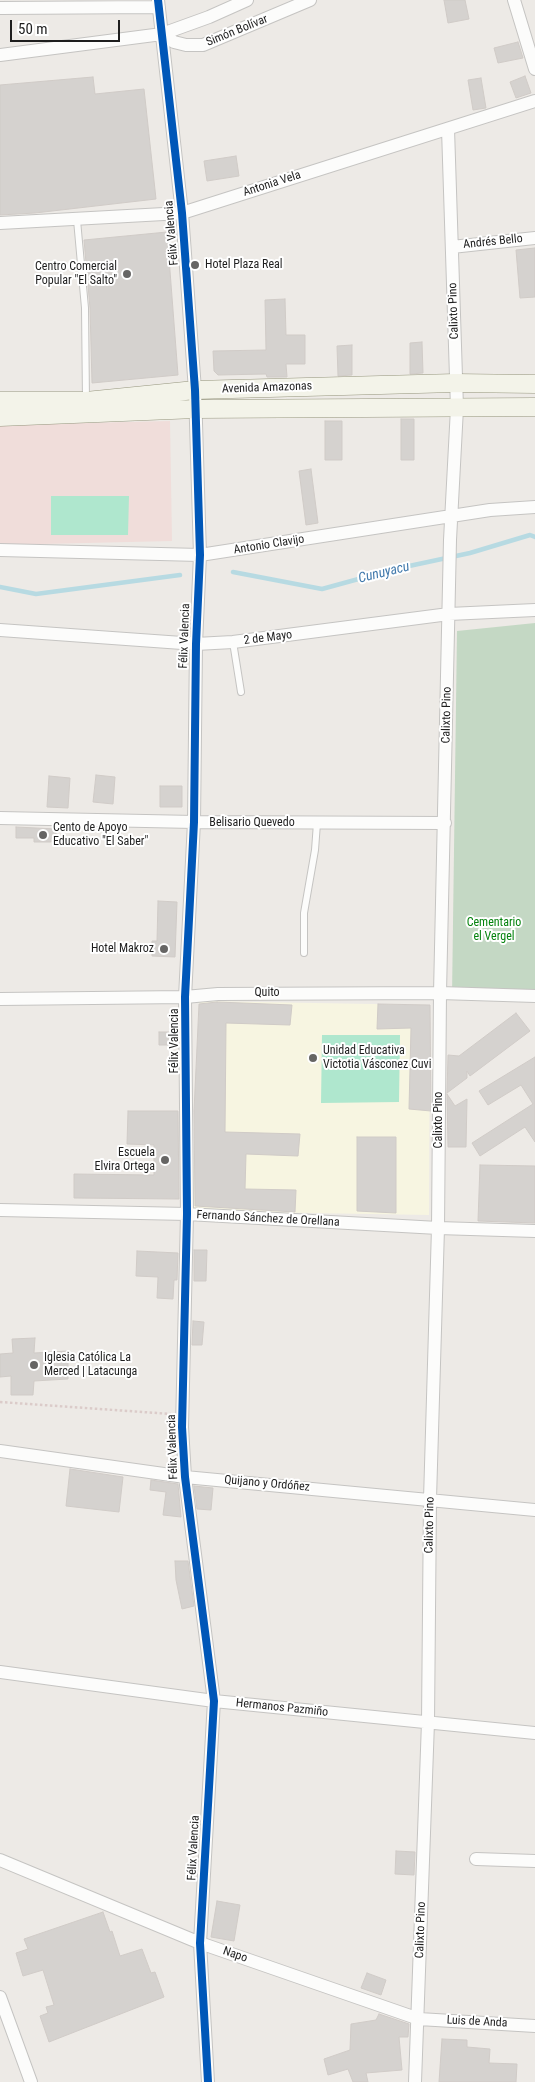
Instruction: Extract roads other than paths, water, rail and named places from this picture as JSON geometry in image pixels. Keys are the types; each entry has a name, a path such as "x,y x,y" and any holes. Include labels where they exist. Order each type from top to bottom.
{"main road":[{"name":"Avenida Amazonas","path":"0,417 86,407 195,390 455,383 535,384"},
{"name":"Avenida Amazonas","path":"0,401 86,407 196,409 535,408"}],"street":[{"path":"0,55 162,34 209,17 247,0"},
{"name":"Simón Bolívar","path":"162,34 174,42 186,45 203,45 310,0"},
{"path":"514,0 535,69"},
{"path":"0,8 158,4"},
{"name":"Félix Valencia","path":"158,4 165,50 182,213 196,409 200,556 196,644 194,822 186,997 187,1214 182,1415 185,1477 214,1701 200,1943 208,2082"},
{"name":"Antonia Vela","path":"0,222 77,220 182,213 535,101"},
{"name":"Calixto Pino","path":"415,2082 419,2019 428,1722 430,1499 438,1228 440,993 450,540 457,408 448,129"},
{"name":"Andrés Bello","path":"452,247 535,238"},
{"name":"Antonio Clavijo","path":"0,550 200,556 490,510 535,507"},
{"name":"2 de Mayo","path":"0,630 196,644 233,642 449,614 535,610"},
{"name":"Belisario Quevedo","path":"0,818 194,822 445,823"},
{"name":"Quito","path":"0,999 186,997 218,994 440,993 535,996"},
{"name":"Fernando Sánchez de Orellana","path":"0,1210 187,1214 438,1228 535,1231"},
{"name":"Quijano y Ordóñez","path":"0,1451 185,1477 535,1510"},
{"name":"Hermanos Pazmiño","path":"0,1672 214,1701 535,1732"},
{"path":"476,1859 535,1861"},
{"name":"Napo","path":"0,1860 200,1943 419,2019"},
{"path":"0,1997 30,2082"},
{"name":"Luis de Anda","path":"419,2019 535,2026"}],"lane":[{"path":"77,220 85,308 86,407"},
{"path":"233,642 241,692"},
{"path":"304,953 304,913 315,850 316,823"}],"waterway":[{"name":"Cunuyacu","path":"233,572 322,589 395,569 470,553 530,535 535,537"},
{"name":"Cunuyacu","path":"0,587 36,594 180,575"}],"place":[{"name":"Hotel Plaza Real","path":"195,265"},
{"name":"Centro Comercial Popular \"El Salto\"","path":"127,274"},
{"name":"Cento de Apoyo Educativo \"El Saber\"","path":"43,835"},
{"name":"Hotel Makroz","path":"164,949"},
{"name":"Unidad Educativa Victotia Vásconez Cuvi","path":"313,1058"},
{"name":"Escuela Elvira Ortega","path":"165,1160"},
{"name":"Iglesia Católica La Merced | Latacunga","path":"34,1365"}],"park label":[{"name":"Cementario el Vergel","path":"494,930"}]}
